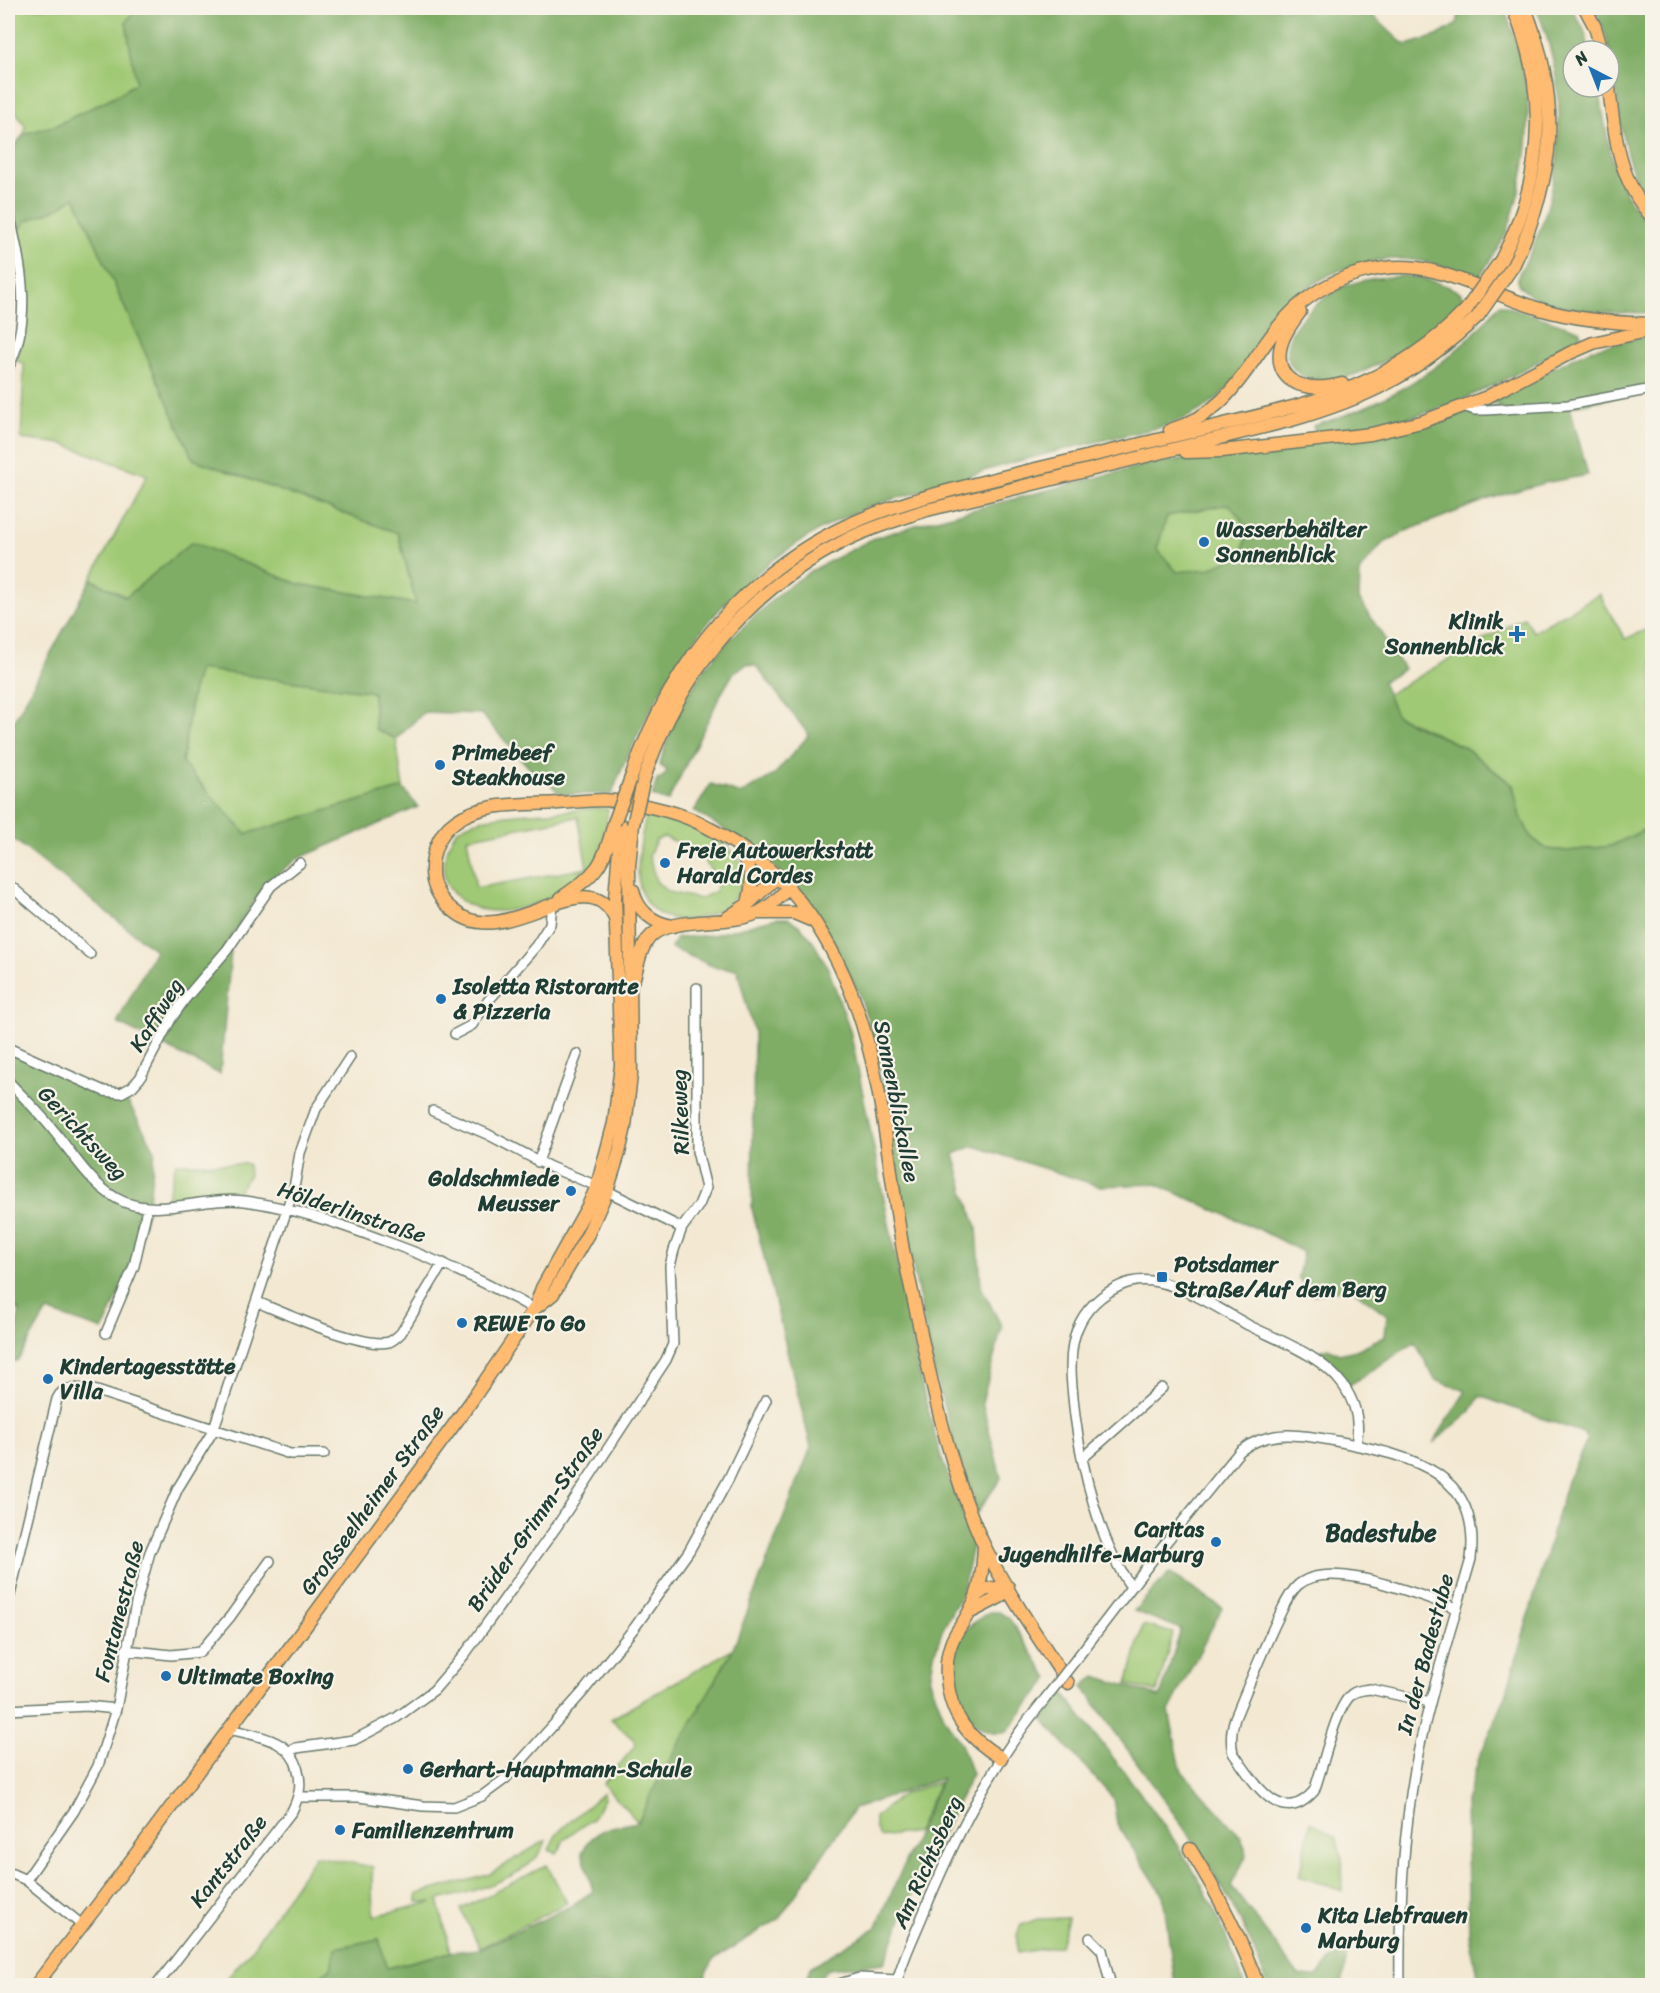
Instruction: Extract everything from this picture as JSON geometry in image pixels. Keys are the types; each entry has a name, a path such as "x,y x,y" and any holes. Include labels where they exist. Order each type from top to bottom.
{"main road":[{"path":"602,1188 614,1123 621,1065 616,872 623,824 632,775 660,709 696,649 738,601 761,580 797,553 843,527 895,507 944,492 1321,399 1369,380 1402,363 1442,333 1466,310 1501,260 1522,212 1534,165 1537,108 1534,77 1528,49 1513,8"},
{"path":"552,904 594,874 623,824 643,782 671,711 707,655 761,598 786,577 819,555 848,539 927,510 1332,409 1373,392 1410,372 1449,344 1478,316 1513,266 1527,236 1543,186 1549,147 1547,77 1538,41 1525,8"},
{"path":"1585,8 1598,39"},
{"path":"1611,99 1621,160 1626,175 1639,200 1653,217"},
{"path":"1113,450 1139,437 1188,424 1219,405 1237,385 1286,318 1314,294 1359,273 1405,267 1440,273 1525,304 1569,316 1605,322 1653,324"},
{"path":"1314,294 1294,320 1282,341 1280,359 1290,379 1302,386 1328,387 1402,363"},
{"path":"1158,454 1222,451 1371,434 1422,422 1487,398 1570,353 1616,337 1653,330"},
{"name":"Sonnenblickallee","path":"552,904 500,923 483,923 460,916 446,904 435,888 432,865 439,841 454,822 479,811 510,806 604,800 645,807 687,818 737,845 778,876 789,887 814,922 842,970 865,1036 874,1071 904,1254 939,1418 968,1507 984,1544 1008,1587 1068,1683"},
{"path":"623,824 634,896 639,906 657,922 674,926"},
{"path":"737,845 750,870 752,888 748,904"},
{"name":"Großseelheimer Straße","path":"35,1986 459,1418 534,1309 553,1294 570,1268 588,1234 602,1188 619,1153 626,1118 631,1075 629,866"},
{"path":"723,920 748,904 778,876"},
{"path":"759,913 789,887"},
{"path":"552,904 589,896 605,903 616,921"},
{"path":"630,993 646,941 660,930 674,926 745,918 759,913 794,913 814,922"},
{"path":"984,1544 982,1572 977,1595 969,1614 959,1627 949,1652 948,1690 952,1707 965,1728 986,1748 1001,1758"},
{"path":"977,1595 986,1589 1008,1587"},
{"path":"969,1614 1000,1598 1008,1587"},
{"path":"1190,1849 1233,1927 1258,1986"}],"street":[{"path":"8,209 20,261 23,287 21,328 15,353 8,368"},
{"path":"1466,407 1475,410 1568,405 1653,389"},
{"name":"Kaffweg","path":"8,1048 104,1091 121,1093 126,1091 140,1078 171,1019 185,999 227,951 271,886 300,863"},
{"path":"8,884 90,954"},
{"path":"455,1034 472,1025 488,1001 537,946 550,924 552,904"},
{"name":"Rilkeweg","path":"682,1228 699,1205 706,1188 697,1151 698,988"},
{"path":"538,1162 577,1054"},
{"name":"Fontanestraße","path":"26,1880 74,1811 102,1756 116,1709 126,1650 150,1552 178,1488 213,1431 294,1188 300,1153 316,1109 350,1058"},
{"name":"Gerichtsweg","path":"8,1081 108,1192 122,1201 147,1209"},
{"path":"433,1111 487,1134 538,1162 602,1188 682,1228"},
{"name":"Hölderlinstraße","path":"147,1209 232,1200 287,1209 346,1226 443,1263 501,1290 534,1309"},
{"path":"106,1333 134,1266 147,1209"},
{"name":"Brüder-Grimm-Straße","path":"290,1751 296,1748 354,1740 376,1730 434,1690 465,1654 557,1526 670,1352 674,1328 670,1266 682,1228"},
{"path":"256,1302 333,1332 368,1341 386,1342 394,1340 401,1333 443,1263"},
{"path":"1131,1587 1117,1567 1098,1519 1077,1432 1071,1381 1073,1339 1085,1314 1095,1302 1119,1286 1130,1281 1142,1280 1173,1286 1322,1364 1343,1385 1350,1397 1358,1424 1356,1445"},
{"path":"8,1603 59,1394 68,1388 97,1391 213,1431 290,1454 324,1454"},
{"path":"1083,1458 1162,1388"},
{"path":"229,1729 269,1739 290,1751 300,1777 299,1797 358,1797 423,1806 454,1807 482,1796 505,1779 568,1709 629,1635 689,1551 729,1478 766,1400"},
{"name":"In der Badestube","path":"1001,1758 1131,1587 1240,1451 1249,1444 1282,1434 1300,1434 1389,1452 1422,1463 1445,1479 1462,1501 1473,1528 1473,1543 1471,1558 1430,1702 1419,1751 1404,1857 1399,1938 1400,1986"},
{"path":"126,1650 171,1655 200,1652 230,1617 270,1561"},
{"path":"1430,1702 1370,1689 1351,1695 1340,1708 1314,1791 1306,1800 1297,1804 1280,1805 1266,1795 1233,1753 1231,1736 1235,1718 1271,1631 1288,1597 1297,1585 1308,1578 1333,1574 1357,1577 1457,1608"},
{"path":"8,1710 87,1706 116,1709"},
{"name":"Am Richtsberg","path":"897,1983 928,1902 956,1840 1001,1758"},
{"name":"Kantstraße","path":"156,1986 285,1820 299,1797"},
{"path":"8,1872 26,1880 82,1925"},
{"path":"1090,1938 1102,1950 1106,1959 1111,1986"},
{"path":"833,1986 859,1978 897,1983"}],"green space":[{"path":"14,8 137,8 126,22 136,83 120,94 57,125 24,134 25,126 15,110 8,108 8,22"},
{"path":"137,8 1365,8 1407,45 1437,36 1457,24 1460,8 1504,8 1524,74 1528,140 1520,187 1510,223 1502,241 1479,278 1410,260 1389,259 1349,267 1312,285 1296,298 1272,324 1228,387 1207,406 1191,416 1161,427 1050,453 882,502 827,526 793,546 734,594 708,622 685,653 645,720 612,794 560,794 539,772 532,771 481,714 424,712 396,739 375,729 373,692 199,669 192,693 182,763 246,834 403,788 418,807 297,859 266,883 224,947 231,951 220,1074 117,1023 155,950 8,835 8,732 91,579 126,597 192,542 298,584 416,604 398,533 193,459 75,197 59,208 26,221 19,231 8,188 8,154 24,134 57,125 136,83 126,22"},
{"path":"1536,8 1571,8 1583,27 1586,39 1561,39 1561,99 1601,99 1609,147 1618,176 1631,203 1652,228 1652,312 1601,312 1561,306 1528,293 1518,284 1520,273 1543,221 1556,168 1559,141 1557,86 1546,33"},
{"path":"1594,8 1652,8 1652,205 1638,183 1623,134 1618,99 1621,99 1621,39 1606,39"},
{"path":"75,197 193,459 398,533 416,604 298,584 192,542 126,597 91,579 147,475 63,444 21,439 24,363 16,361 28,311 28,280 19,231 26,221 59,208"},
{"path":"1405,276 1448,286 1461,293 1462,299 1431,330 1383,362 1358,373 1333,380 1312,380 1295,370 1288,358 1287,346 1291,334 1309,311 1333,293 1351,284 1374,278"},
{"path":"1500,304 1579,330 1581,335 1572,343 1512,376 1455,403 1413,417 1326,434 1315,430 1313,426 1367,406 1416,380 1460,346"},
{"path":"1652,335 1652,389 1570,407 1588,475 1544,483 1489,499 1406,531 1382,544 1360,570 1359,599 1404,669 1382,682 1396,715 1464,747 1513,786 1519,813 1531,837 1546,849 1568,851 1611,846 1652,826 1652,1985 1479,1985 1469,1935 1466,1802 1479,1758 1506,1695 1567,1481 1587,1441 1583,1433 1480,1396 1470,1412 1433,1443 1466,1391 1435,1380 1415,1342 1348,1386 1312,1353 1328,1348 1339,1354 1356,1350 1385,1336 1387,1315 1351,1288 1312,1295 1298,1277 1303,1252 1258,1229 1156,1184 1099,1186 974,1146 954,1154 977,1227 981,1287 1002,1327 982,1402 1001,1478 977,1513 935,1375 914,1272 876,1045 859,993 822,922 805,897 756,849 694,811 711,784 741,794 774,775 809,735 756,666 747,664 734,672 721,694 668,801 652,796 657,780 664,776 667,770 659,765 674,722 705,668 729,640 783,590 813,570 872,539 925,522 1149,464 1252,451 1469,410 1503,407 1493,403 1491,399 1591,349","holes":["1229,504 1245,527 1246,538 1241,554 1209,569 1177,572 1157,549 1167,516"]},
{"path":"1229,504 1245,527 1246,538 1241,554 1209,569 1177,572 1156,549 1167,516"},
{"path":"1599,594 1625,639 1652,627 1652,826 1611,846 1568,851 1547,849 1531,837 1519,813 1513,785 1464,747 1396,715 1386,695 1524,617 1533,632"},
{"path":"199,669 373,692 375,728 396,739 403,788 246,834 182,763 192,693"},
{"path":"608,809 604,837 593,864 564,889 526,907 506,911 486,910 468,905 449,888 444,873 445,857 452,838 464,826 497,816","holes":["578,817 587,868 476,888 467,838"]},
{"path":"648,812 711,837 733,852 740,861 744,880 735,897 717,911 694,919 671,918 651,908 640,885 640,848","holes":["664,837 693,849 701,856 718,880 716,891 700,899 668,892 656,881 649,856 656,840"]},
{"path":"776,918 789,918 812,940 828,968 850,1030 922,1387 941,1457 973,1541 962,1593 943,1628 934,1655 930,1680 945,1719 961,1744 972,1774 913,1893 884,1963 828,1969 814,1985 805,1985 810,1967 876,1928 942,1778 854,1809 779,1919 714,1959 701,1985 294,1986 294,1984 321,1975 331,1968 336,1948 379,1939 387,1968 451,1952 480,1949 569,1907 593,1891 582,1852 587,1843 606,1829 638,1822 653,1790 733,1649 811,1447 752,1209 754,1032 737,969 717,968 671,948 676,938 713,935"},
{"path":"8,1050 104,1094 125,1097 155,1150 148,1208 132,1265 103,1330 47,1311 18,1360 8,1363 8,1346 15,1332 20,1310 8,1307"},
{"path":"176,1163 248,1164 249,1175 237,1194 166,1201"},
{"path":"1169,1573 1222,1608 1169,1711 1181,1770 1241,1837 1247,1854 1231,1886 1299,1976 1317,1977 1330,1960 1348,1948 1342,1985 1267,1985 1252,1945 1233,1906 1210,1868 1186,1830 1083,1686 1096,1676 1160,1697 1181,1629 1134,1611"},
{"path":"989,1612 999,1612 1009,1618 1049,1679 1007,1731 992,1732 979,1726 960,1702 955,1686 954,1653 959,1640 968,1628"},
{"path":"1143,1625 1173,1633 1157,1692 1127,1684"},
{"path":"733,1649 653,1790 638,1822 603,1784 636,1745 634,1740 611,1719"},
{"path":"1063,1692 1145,1799 1190,1865 1220,1924 1244,1985 1175,1985 1163,1895 1117,1824 1113,1798 1043,1720"},
{"path":"939,1782 917,1832 880,1837 875,1827 875,1817 903,1794"},
{"path":"603,1793 604,1799 592,1819 564,1839 556,1853 549,1850 556,1834"},
{"path":"1311,1821 1336,1838 1342,1857 1343,1891 1299,1876"},
{"path":"546,1840 540,1853 530,1864 516,1873 467,1893 438,1900 451,1952 386,1968 379,1939 336,1948 331,1968 321,1975 294,1983 294,1985 221,1986 251,1950 315,1856 373,1867 374,1916 433,1902 417,1902 417,1894 488,1875"},
{"path":"547,1865 567,1903 480,1948 461,1909"},
{"path":"1068,1918 1060,1946 1017,1953 1017,1935 1021,1925 1038,1919"}],"place":[{"name":"Wasserbehälter Sonnenblick","path":"1204,542"},
{"name":"Klinik Sonnenblick","path":"1517,634"},
{"name":"Primebeef Steakhouse","path":"440,765"},
{"name":"Freie Autowerkstatt Harald Cordes","path":"665,863"},
{"name":"Isoletta Ristorante & Pizzeria","path":"441,999"},
{"name":"Goldschmiede Meusser","path":"571,1191"},
{"name":"Potsdamer Straße/Auf dem Berg","path":"1162,1277"},
{"name":"REWE To Go","path":"462,1323"},
{"name":"Kindertagesstätte Villa","path":"48,1379"},
{"name":"Caritas Jugendhilfe-Marburg","path":"1216,1542"},
{"name":"Ultimate Boxing","path":"166,1676"},
{"name":"Gerhart-Hauptmann-Schule","path":"408,1769"},
{"name":"Familienzentrum","path":"340,1830"},
{"name":"Kita Liebfrauen Marburg","path":"1306,1928"}],"district":[{"name":"Badestube","path":"1381,1533"}]}
